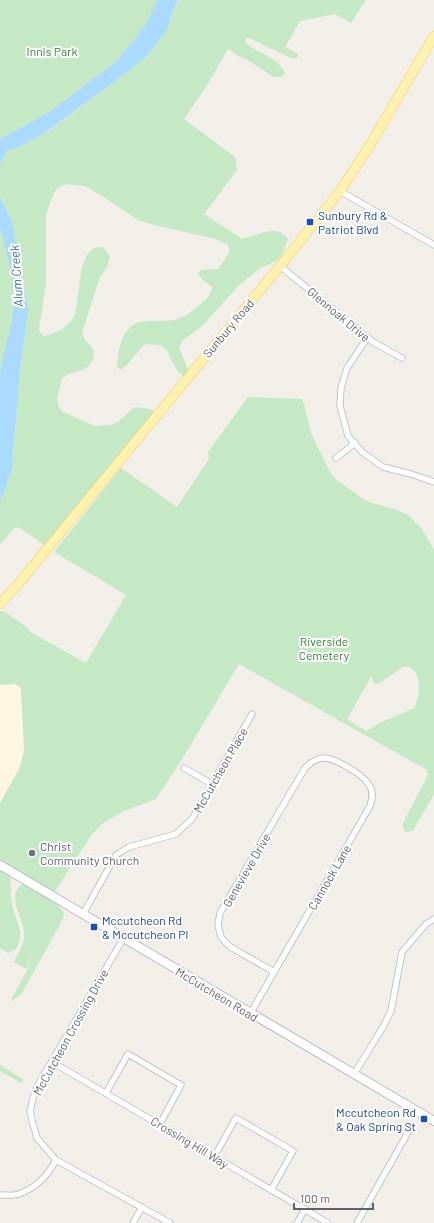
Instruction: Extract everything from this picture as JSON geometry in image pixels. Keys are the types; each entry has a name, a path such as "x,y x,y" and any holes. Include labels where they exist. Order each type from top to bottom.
{"main road":[{"name":"Sunbury Road","path":"0,604 19,583 280,266 340,191 367,150 434,36"},
{"name":"McCutcheon Road","path":"0,865 250,1014 434,1121"}],"street":[{"path":"340,191 434,245"},
{"name":"Glennoak Drive","path":"280,266 373,342 402,358"},
{"path":"368,338 347,368 341,388 340,406 348,436 362,452 383,467 434,482"},
{"path":"336,458 355,443"},
{"name":"McCutcheon Place","path":"84,914 116,855 129,847 176,834 192,819 252,714"},
{"name":"Cannock Lane","path":"250,1014 370,806 373,796 370,785 363,777 334,760 324,758"},
{"name":"Genevieve Drive","path":"274,972 229,946 221,937 218,925 220,913 305,768 313,761 324,758"},
{"path":"184,768 212,784"},
{"path":"354,1074 383,1027 391,1011 402,952 426,924 434,919"},
{"name":"McCutcheon Crossing Drive","path":"123,938 38,1085 30,1112 37,1138 56,1160 170,1223"},
{"path":"106,1093 128,1054 181,1085 160,1124"},
{"name":"Crossing Hill Way","path":"52,1062 328,1223"},
{"path":"214,1157 236,1118 293,1151 271,1190"},
{"path":"357,1223 411,1127"},
{"path":"0,1195 18,1194 37,1184 52,1168 56,1160"},
{"path":"133,1223 142,1207"},
{"path":"297,1223 305,1209"}],"shaded area":[{"path":"15,684 21,687 24,751 20,767 0,803 0,685"}],"green space":[{"name":"Innis Park","path":"0,0 174,0 167,29 178,0 366,0 351,23 335,14 300,21 285,47 298,54 298,57 293,59 249,38 246,38 245,42 250,46 278,63 285,73 281,77 274,77 228,49 206,87 184,119 235,157 237,170 204,214 242,239 272,231 283,234 288,239 283,253 278,260 259,269 239,285 203,325 182,341 179,347 188,370 186,375 183,376 178,372 166,349 161,345 147,344 142,347 127,365 120,370 117,366 118,353 122,340 129,328 134,324 140,322 173,320 180,318 188,314 205,300 209,296 212,287 198,274 201,270 218,269 229,253 228,245 216,239 138,220 85,186 68,184 61,186 55,191 46,215 46,283 39,329 44,336 61,329 68,324 74,316 80,277 86,256 92,250 99,247 106,250 110,257 107,267 100,277 82,333 85,340 94,351 93,359 89,366 82,370 68,374 62,379 57,398 59,407 63,412 95,426 117,423 135,407 154,411 47,547 18,527 14,528 0,545 0,502 12,469 20,371 28,310 0,471 0,164 7,151 28,142 58,124 125,73 152,50 44,119 40,117 11,133 0,161"},
{"name":"Riverside Cemetery","path":"248,397 302,399 311,433 330,472 338,481 363,499 408,515 422,529 434,550 434,794 413,831 405,832 402,825 428,775 427,770 239,664 181,761 156,799 124,811 103,823 92,834 53,894 0,862 0,803 20,767 24,751 21,688 15,684 0,685 0,611 5,612 28,628 30,632 86,663 126,595 54,552 121,468 177,507 209,459 208,452","holes":["403,667 410,667 414,671 419,682 418,697 414,708 366,731 347,719 372,675 373,682 376,684"]},
{"path":"0,870 10,876 12,904 20,933 19,943 16,949 8,953 0,948"},
{"path":"23,884 57,904 64,913 63,919 22,993 10,1002 27,970 32,955 26,969 14,962 21,948 24,937 23,927 15,900 18,888"},
{"path":"0,1065 23,1079 23,1082 21,1083 0,1071"}],"water":[{"path":"157,0 178,0 167,29 149,54 125,74 43,134 19,147 7,151 0,164 0,139 51,111 116,62 148,22"},
{"name":"Alum Creek","path":"0,197 12,222 28,310 20,371 12,469 0,502 1,365 13,317 14,292 8,257 0,228"}],"place":[{"name":"Sunbury Rd & Patriot Blvd","path":"310,222"},
{"name":"Christ Community Church","path":"32,853"},
{"name":"Mccutcheon Rd & Mccutcheon Pl","path":"94,927"},
{"name":"Mccutcheon Rd & Oak Spring St","path":"424,1119"}]}
